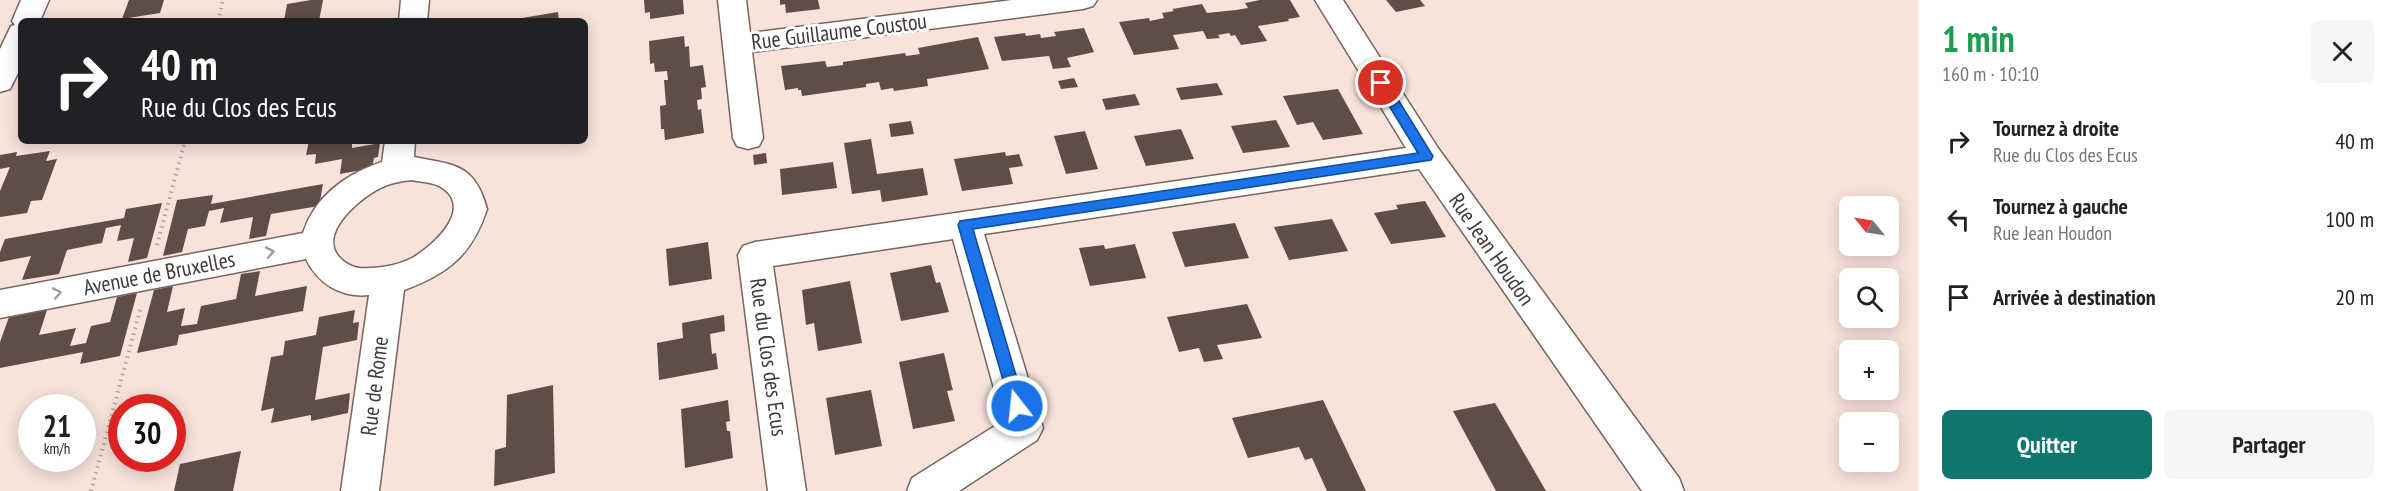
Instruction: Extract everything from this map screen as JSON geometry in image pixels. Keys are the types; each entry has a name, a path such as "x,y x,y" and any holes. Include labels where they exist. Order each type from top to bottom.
{"street":[{"path":"27,18 35,0"},
{"path":"413,18 415,0"},
{"path":"732,0 748,138"},
{"name":"Rue Guillaume Coustou","path":"737,44 1083,0"},
{"name":"Rue Jean Houdon","path":"1329,0 1427,156 1665,491"},
{"path":"0,82 18,40"},
{"path":"399,156 454,178 470,198 470,216 459,240 441,258 416,273 388,282 361,282 339,276 330,270 319,255 318,235 324,219 339,201 372,179 399,156"},
{"name":"Rue du Clos des Ecus","path":"787,491 755,255 1427,156"},
{"path":"926,491 1024,428 965,225"},
{"name":"Avenue de Bruxelles","path":"0,304 319,243"},
{"name":"Rue de Rome","path":"360,491 388,282"}],"path":[{"path":"219,18 223,0"},
{"path":"91,491 184,144"}],"building":[{"path":"129,0 164,0 160,13 122,18"},
{"path":"323,0 320,18 285,18 287,4"},
{"path":"644,0 683,0 684,14 650,19 650,12 645,13"},
{"path":"780,0 818,0 820,9 786,13 785,4 780,5"},
{"path":"1260,0 1290,0 1300,17 1258,26 1267,41 1241,45 1235,35 1231,36 1229,33 1218,35 1220,38 1207,39 1203,31 1173,35 1179,49 1134,55 1119,22 1164,18 1162,13 1174,11 1172,9 1202,4 1207,13 1236,10 1248,8 1245,3"},
{"path":"1386,0 1420,0 1425,6 1396,12"},
{"path":"558,12 559,18 522,18"},
{"path":"1084,28 1094,52 1067,58 1071,67 1053,69 1049,56 1002,61 994,37 1025,33 1026,36 1040,34 1041,38 1056,36 1054,32"},
{"path":"684,36 685,47 689,46 690,67 703,65 706,87 701,88 702,99 697,100 698,110 701,109 704,133 665,140 664,129 661,129 660,106 666,105 664,80 668,80 667,71 655,72 654,63 650,64 649,41"},
{"path":"978,37 989,69 927,79 928,86 894,91 893,88 881,90 879,82 866,84 866,87 802,96 798,88 785,90 781,66 825,61 827,67 843,65 843,62 905,53 906,56 920,54 918,48"},
{"path":"1074,78 1078,87 1061,89 1058,81"},
{"path":"1217,83 1223,95 1181,100 1176,88"},
{"path":"1338,89 1363,134 1323,140 1313,122 1297,125 1283,96"},
{"path":"1135,94 1140,105 1106,110 1102,99"},
{"path":"1276,120 1290,147 1243,153 1231,126"},
{"path":"911,121 914,134 891,137 889,124"},
{"path":"1181,129 1194,159 1146,166 1134,136"},
{"path":"1085,131 1098,169 1066,174 1054,136"},
{"path":"871,139 877,174 923,168 928,195 882,202 880,190 852,194 844,143"},
{"path":"308,144 352,144 352,148 380,144 378,157 374,158 372,168 340,174 342,159 315,164 316,154 306,155"},
{"path":"50,151 46,161 57,159 42,200 31,201 27,213 0,217 0,191 10,167 0,169 0,155 17,152 16,156"},
{"path":"1005,152 1006,156 1019,154 1023,166 1009,168 1013,184 962,191 954,159"},
{"path":"766,153 767,163 754,165 753,155"},
{"path":"833,162 837,188 782,195 780,169"},
{"path":"323,184 319,206 271,214 266,236 249,239 253,217 220,223 224,208 209,211 205,226 188,229 182,252 163,256 177,200 213,195 211,204"},
{"path":"1425,201 1446,237 1391,244 1374,213 1398,209 1396,205"},
{"path":"162,203 147,258 128,262 134,238 117,241 121,225 106,228 102,243 67,250 59,274 22,280 31,256 0,262 0,252 5,239 124,218 126,209"},
{"path":"1332,219 1348,251 1289,260 1274,227"},
{"path":"1235,223 1249,258 1185,267 1172,232"},
{"path":"708,242 712,279 669,286 666,249"},
{"path":"1135,244 1146,278 1090,286 1079,248 1104,245 1105,249"},
{"path":"931,265 936,283 940,282 949,312 901,321 890,273"},
{"path":"260,271 255,296 307,286 303,311 179,335 177,345 137,353 154,290 173,286 167,312 185,308 181,326 197,324 201,306 236,299 241,274"},
{"path":"850,281 862,343 818,351 814,323 806,325 802,290"},
{"path":"137,293 120,356 80,364 83,352 0,368 0,342 9,317 47,310 39,335 76,328 70,346 86,343 91,326 110,322 117,297"},
{"path":"1247,304 1262,338 1217,345 1223,359 1204,362 1199,348 1179,352 1167,317"},
{"path":"355,310 353,323 359,322 357,340 323,347 315,400 350,393 348,413 311,421 311,415 271,423 274,408 261,411 271,357 283,355 285,341 316,335 319,317"},
{"path":"724,315 725,331 710,334 712,354 716,353 718,369 659,380 657,343 683,338 682,323"},
{"path":"944,353 953,390 947,391 955,421 913,429 899,362"},
{"path":"553,385 555,473 494,486 495,450 506,447 507,395"},
{"path":"871,390 882,446 835,455 826,398"},
{"path":"728,400 730,421 726,422 727,431 730,431 733,458 685,468 681,409"},
{"path":"1323,400 1366,491 1327,491 1312,458 1305,460 1299,447 1248,458 1232,418"},
{"path":"1495,403 1546,491 1496,491 1453,411"},
{"path":"241,451 233,491 174,491 178,472 186,472 186,463"}],"route":[{"path":"1017,406 965,225 1427,156 1381,83"}]}
